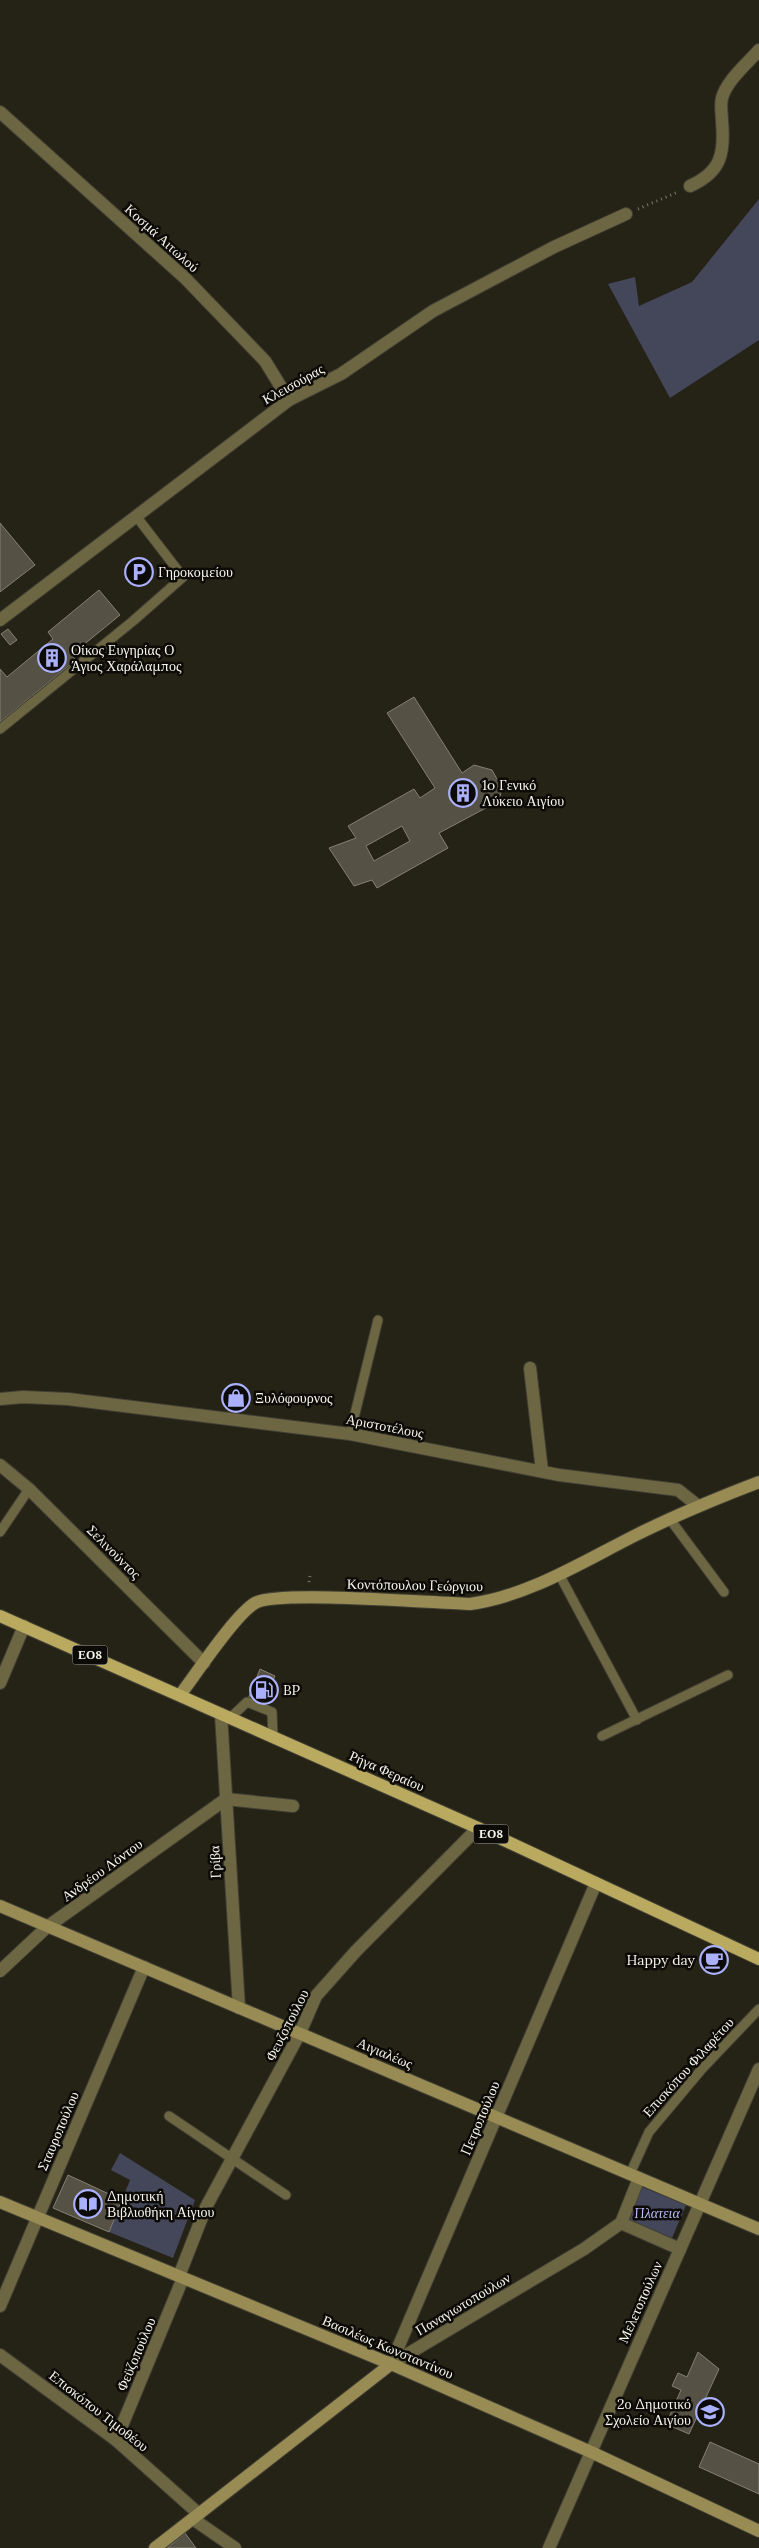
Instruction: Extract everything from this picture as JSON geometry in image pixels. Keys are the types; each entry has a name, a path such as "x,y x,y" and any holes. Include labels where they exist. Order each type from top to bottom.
{"main road":[{"name":"Ρήγα Φεραίου","path":"0,1616 478,1828 759,1959"}],"street":[{"path":"690,186 706,179 720,162 723,130 721,100 726,88 759,50"},
{"name":"Κοσμά Αιτωλού","path":"0,112 185,278 265,362 288,400"},
{"name":"Κλεισούρας","path":"0,620 288,400 341,374 433,310 554,247 626,214"},
{"path":"530,1368 542,1471"},
{"name":"Αριστοτέλους","path":"0,1399 68,1399 350,1434 542,1471 678,1490 697,1505"},
{"name":"Σελινούντος","path":"0,1465 29,1489 204,1663"},
{"name":"Κοντόπουλου Γεώργιου","path":"180,1695 243,1613 259,1600 306,1598 470,1604 505,1597 559,1574 697,1505 759,1482"},
{"path":"0,1683 24,1626"},
{"name":"Γρίβα","path":"226,1716 226,1799 239,2008"},
{"path":"226,1799 293,1806"},
{"name":"Ανδρέου Λόντου","path":"0,1971 47,1927 226,1799"},
{"name":"Φευζοπούλου","path":"181,2277 206,2207 234,2159 300,2033 316,1996 356,1951 478,1828"},
{"name":"Πετροπούλου","path":"391,2364 596,1883"},
{"name":"Αιγιαλέως","path":"0,1906 759,2229"},
{"name":"Σταυροπούλου","path":"0,2306 144,1967"},
{"name":"Μελετοπούλων","path":"549,2548 759,2069"},
{"path":"635,2176 621,2223 680,2249"},
{"name":"Βασιλέως Κωνσταντίνου","path":"0,2202 391,2364 591,2452 759,2531"},
{"name":"Παναγιωτοπούλων","path":"155,2548 391,2364 584,2249 621,2223"},
{"name":"Φεϋζοπούλου","path":"116,2440 181,2277"},
{"name":"Επισκόπου Τιμοθέου","path":"0,2355 116,2440 196,2516 235,2548"}],"lane":[{"path":"0,729 133,621 183,577 136,516"},
{"path":"350,1434 378,1320"},
{"path":"0,1532 29,1489"},
{"path":"669,1518 724,1592"},
{"path":"559,1574 637,1720"},
{"path":"602,1736 728,1675"},
{"path":"226,1716 247,1702 272,1712 273,1737"},
{"name":"Επισκόπου Φιλαρέτου","path":"635,2176 649,2132 701,2070 759,2009"},
{"path":"169,2116 286,2195"}],"path":[{"path":"626,214 690,186"}],"green space":[{"path":"759,199 759,340 670,398 608,284 635,277 639,306 692,282"},
{"path":"120,2153 195,2200 173,2258 109,2232 130,2180 111,2170"},
{"name":"Πλατεια","path":"642,2187 686,2205 672,2238 629,2220"}],"building":[{"path":"0,523 35,565 0,592"},
{"name":"Οίκος Ευγηρίας Ο Άγιος Χαράλαμπος","path":"99,590 120,615 71,655 76,660 0,722 0,669 7,677 53,639 48,632"},
{"path":"8,629 17,640 10,645 1,634"},
{"name":"1o Γενικό Λύκειο Αιγίου","path":"414,697 462,773 474,765 492,770 502,788 499,801 439,833 448,848 377,888 372,880 354,886 329,848 356,838 348,826 414,789 420,798 435,788 387,713","holes":["402,826 410,841 374,861 366,846"]},
{"path":"260,1669 275,1676 263,1705 248,1699"},
{"name":"Δημοτική Βιβλιοθήκη Αίγιου","path":"68,2175 122,2200 109,2232 53,2208"},
{"path":"698,2352 719,2369 689,2434 666,2424 681,2390 672,2386 678,2373 687,2377"},
{"path":"710,2442 759,2464 759,2494 699,2467"},
{"path":"185,2533 196,2548 167,2548"}],"place":[{"name":"Γηροκομείου","path":"139,572"},
{"name":"Οίκος Ευγηρίας Ο Άγιος Χαράλαμπος","path":"52,658"},
{"name":"1o Γενικό Λύκειο Αιγίου","path":"463,793"},
{"name":"Ξυλόφουρνος","path":"236,1398"},
{"name":"BP","path":"264,1690"},
{"name":"Happy day","path":"714,1960"},
{"name":"Δημοτική Βιβλιοθήκη Αίγιου","path":"88,2204"},
{"name":"2ο Δημοτικό Σχολείο Αιγίου","path":"710,2412"}]}
